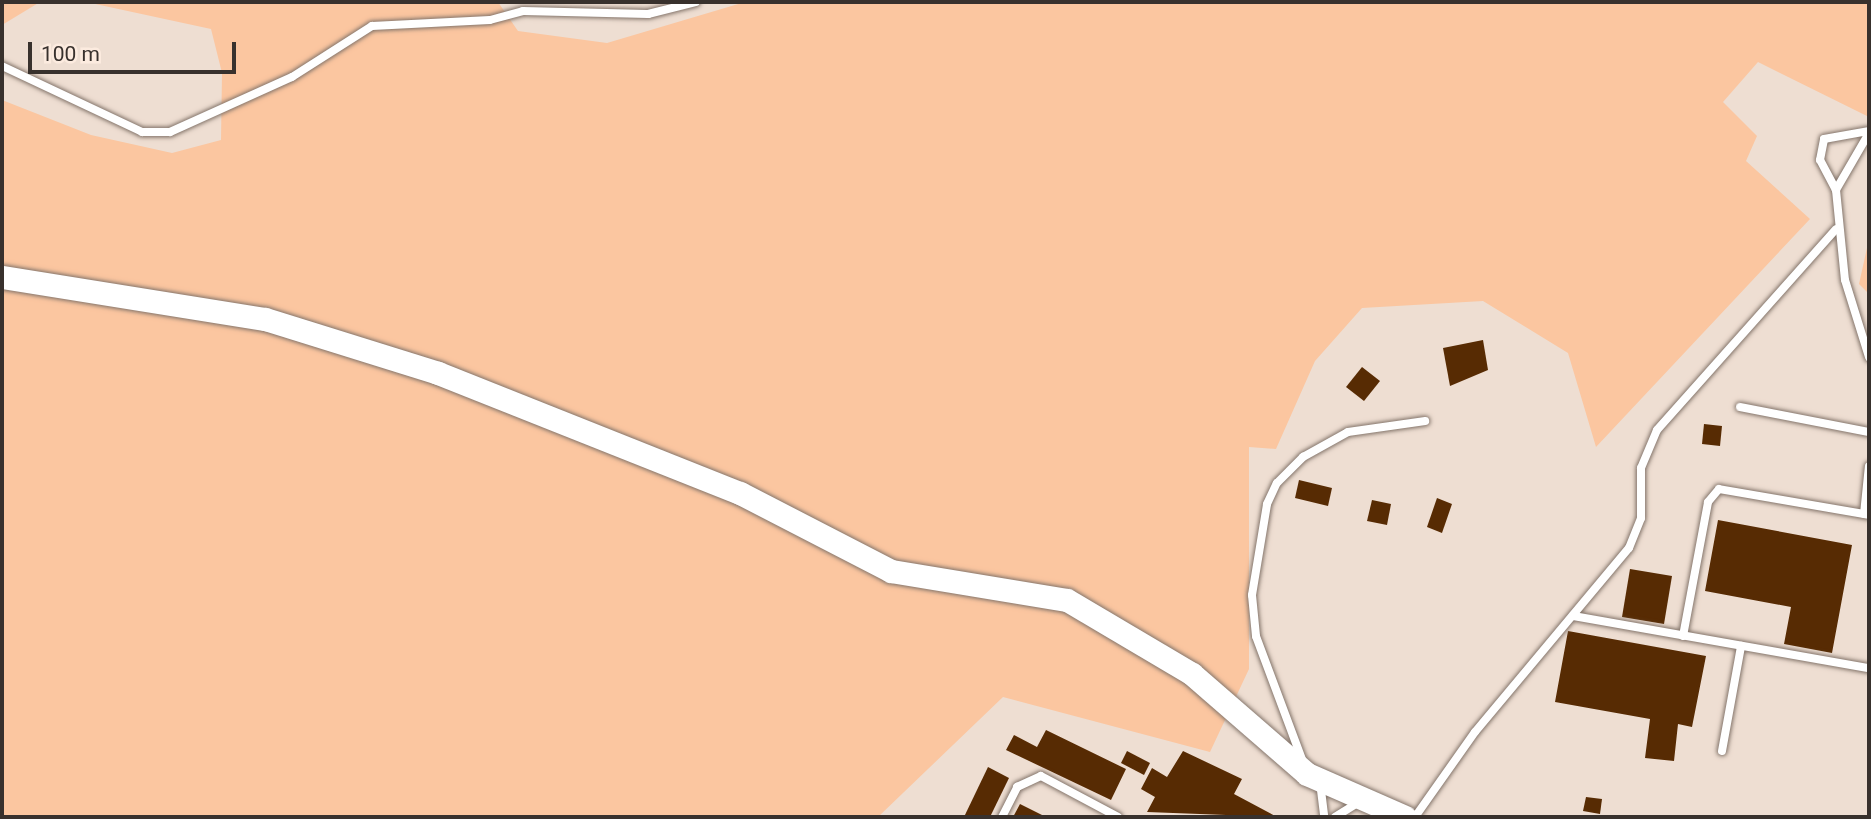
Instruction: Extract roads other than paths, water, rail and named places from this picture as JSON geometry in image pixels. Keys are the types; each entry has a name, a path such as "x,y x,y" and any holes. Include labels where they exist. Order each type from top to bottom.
{"main road":[{"path":"2,277 265,319 438,373 740,493 891,571 1067,600 1192,674 1313,778 1361,801 1405,817"}],"lane":[{"path":"2,66 142,132 170,132 292,77 372,26 490,20 523,11 648,14 696,2"},
{"path":"1836,190 1869,132"},
{"path":"1869,132 1824,139 1820,160 1836,190 1836,229 1855,327 1869,357"},
{"path":"1415,817 1475,732 1573,616 1638,531 1641,468 1657,430 1836,229"},
{"path":"1740,407 1869,432"},
{"path":"1324,817 1313,778 1256,636 1252,595 1267,504 1277,483 1303,457 1348,432 1425,421"},
{"path":"1683,636 1708,502 1719,489 1866,514 1869,466"},
{"path":"1573,616 1869,668"},
{"path":"1722,751 1741,646"},
{"path":"1002,817 1017,787 1041,776 1118,817"},
{"path":"1335,817 1361,801"}]}
